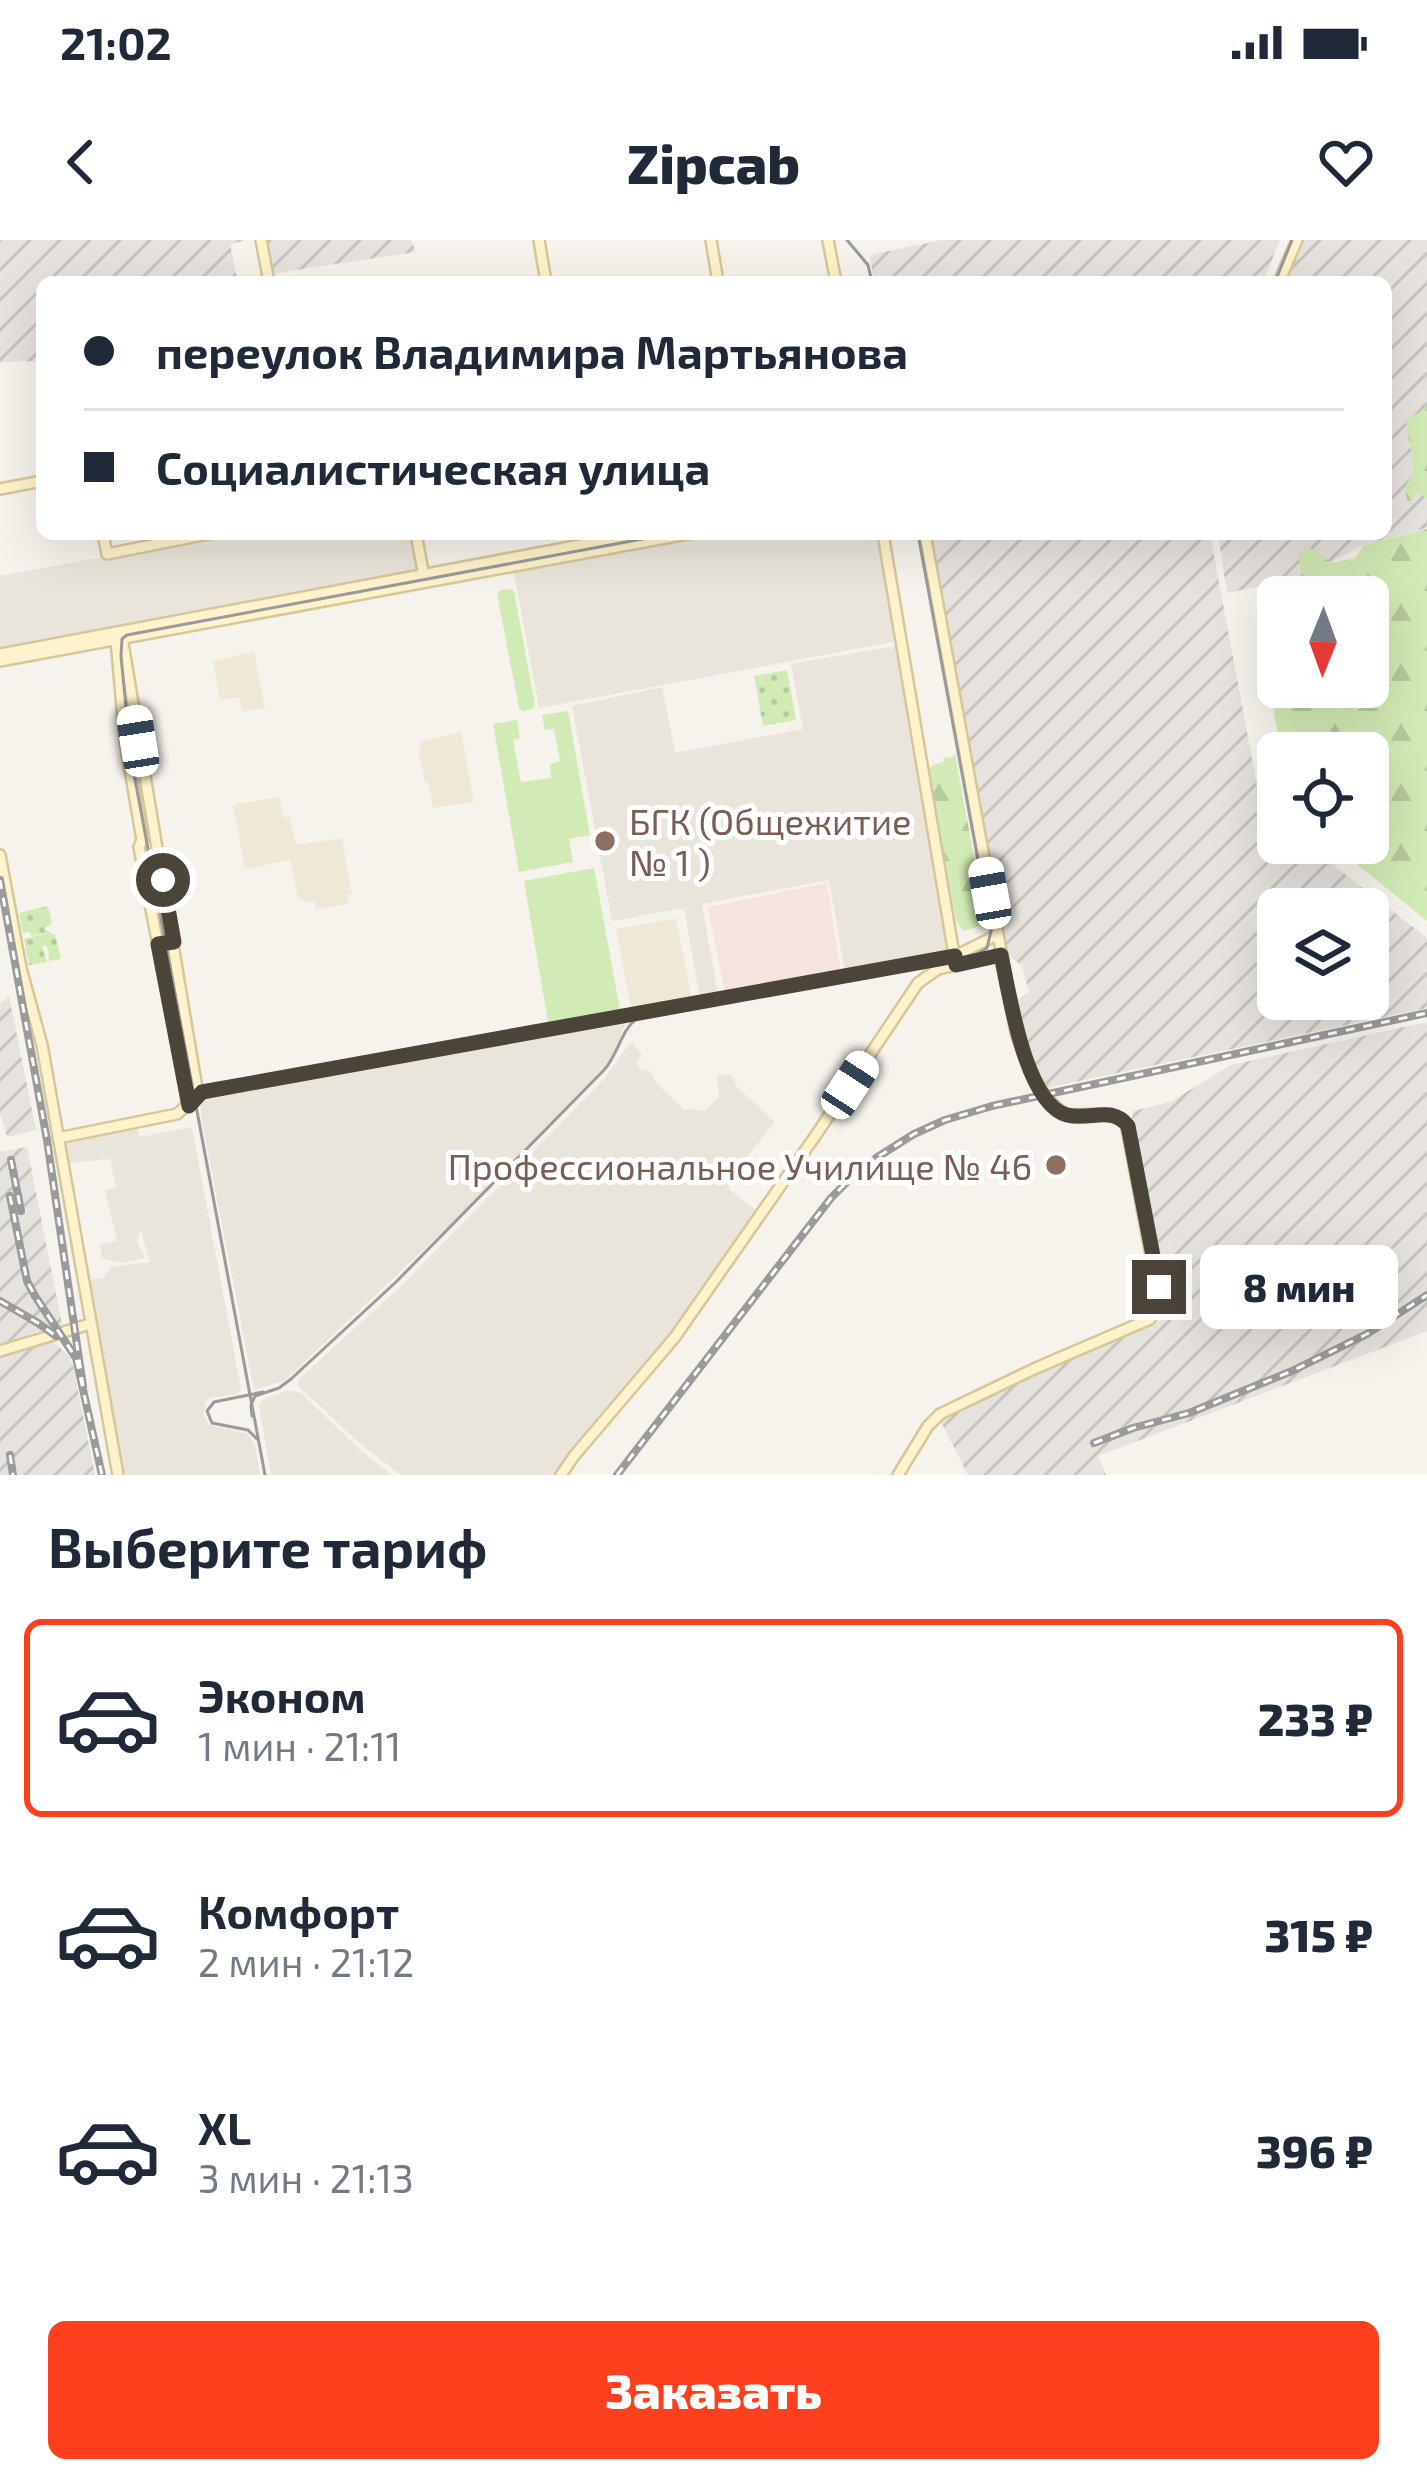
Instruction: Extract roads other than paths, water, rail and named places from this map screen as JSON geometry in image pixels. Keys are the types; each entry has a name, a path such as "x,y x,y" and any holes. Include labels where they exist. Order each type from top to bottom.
{"street":[{"path":"261,240 267,276"},
{"path":"539,240 545,276"},
{"path":"711,240 717,276"},
{"path":"828,240 835,276"},
{"path":"1282,276 1297,240"},
{"path":"0,489 36,483"},
{"path":"104,540 107,554 178,540"},
{"path":"417,540 425,579"},
{"path":"0,658 627,540"},
{"path":"884,540 956,960"},
{"path":"898,1475 940,1414 1144,1322 1156,1311 1158,1282 1128,1126 1112,1114 1067,1115 1056,1108 1027,1063 1016,1033 926,540"},
{"path":"120,637 120,690 142,840 139,848 189,1106"},
{"path":"120,637 198,1094"},
{"path":"0,855 21,968 42,1045 118,1475"},
{"path":"561,1475 675,1337 917,983 997,935"},
{"path":"158,944 174,942"},
{"path":"58,1138 177,1114 198,1094 544,1028 1001,955"},
{"path":"0,1351 90,1324"}],"tram line":[{"path":"847,240 868,265 871,276"},
{"path":"1277,276 1292,240"},
{"path":"265,1475 131,758 122,639 637,540"},
{"path":"252,1416 255,1396 291,1379 396,1282 604,1070 636,1019 974,956 987,948 991,931 919,540"},
{"path":"257,1439 248,1430 212,1423 207,1411 214,1402 263,1392"}],"railway":[{"path":"0,880 47,1140 83,1386"},
{"path":"617,1475 831,1198 876,1158 914,1134 992,1106 1427,1013"},
{"path":"11,1160 21,1211"},
{"path":"10,1196 27,1281 76,1358 102,1475"},
{"path":"1094,1443 1189,1413 1292,1371 1367,1334 1427,1295"},
{"path":"0,1301 56,1336"},
{"path":"10,1455 13,1475"}],"place":[{"name":"БГК (Общежитие № 1 )","path":"605,841"},
{"name":"Профессиональное Училище № 46","path":"1056,1165"}]}
